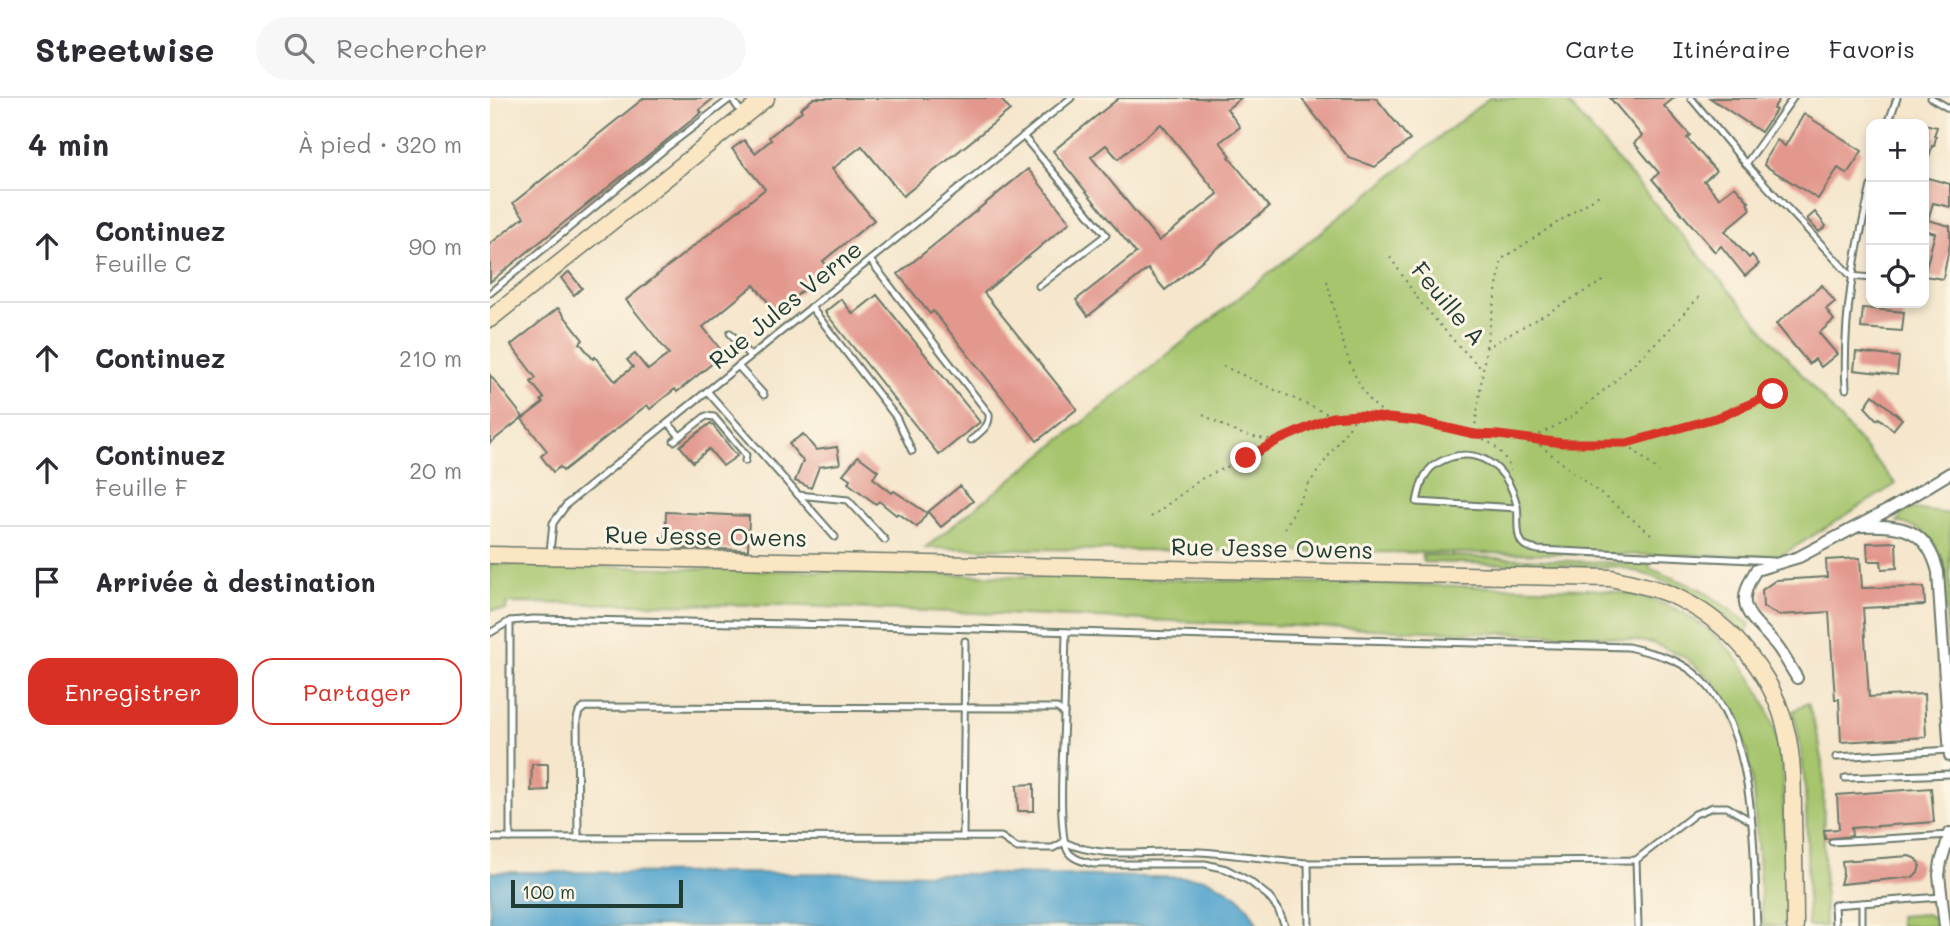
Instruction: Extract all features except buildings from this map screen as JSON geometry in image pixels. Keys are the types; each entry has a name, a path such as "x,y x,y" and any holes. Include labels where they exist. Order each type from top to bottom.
{"main road":[{"path":"490,319 766,98"},
{"name":"Rue Jesse Owens","path":"490,555 1611,578 1650,587 1682,600 1714,619 1759,667 1777,701 1787,733 1793,772 1796,926"}],"street":[{"path":"1797,678 1776,646 1751,620 1745,603 1746,586 1756,570 1799,557 1858,527 1950,473"},
{"path":"1858,527 1895,527 1911,531 1934,555 1938,572 1950,756"},
{"path":"1945,926 1946,897 1940,874 1950,834"}],"lane":[{"path":"490,293 731,98 744,115"},
{"name":"Rue Jules Verne","path":"549,556 553,523 567,504 1071,98"},
{"path":"1691,98 1746,164 1852,276 1866,277"},
{"path":"1746,164 1793,98"},
{"path":"1890,119 1897,98"},
{"path":"1931,98 1950,108"},
{"path":"1023,136 1105,236 1039,286"},
{"path":"1846,389 1845,348 1852,276 1866,210"},
{"path":"870,260 989,414 987,426 971,440"},
{"path":"811,307 896,417 912,451"},
{"path":"730,333 750,356"},
{"path":"738,366 764,395"},
{"path":"707,391 835,537"},
{"path":"674,441 706,416 715,417 746,454 745,461"},
{"path":"668,423 680,436"},
{"path":"1517,508 1417,502 1420,485 1432,467 1449,456 1466,454 1480,457 1503,474 1512,489 1517,508 1520,539 1526,547 1538,550 1780,562"},
{"path":"798,495 848,500 886,540"},
{"path":"490,633 510,621 534,619 1628,647 1668,657 1693,672 1712,691 1730,721 1743,761 1751,821 1758,926"},
{"path":"510,621 510,838"},
{"path":"1066,632 1062,800 1064,842 1070,853 1081,862 1094,864 1205,864 1226,869 1249,881 1267,895 1278,909 1285,926"},
{"path":"963,837 965,641"},
{"path":"579,837 577,719 579,712 585,707 1057,708 1064,713"},
{"path":"1836,757 1950,750"},
{"path":"1845,778 1950,774"},
{"path":"1064,842 1080,849 1107,852 1198,852 1308,863 1636,860 1695,814 1713,807 1727,807 1751,821"},
{"path":"1832,842 1950,834"},
{"path":"490,838 1000,837 1017,848 1053,848 1064,842"},
{"path":"1636,860 1638,926"},
{"path":"1308,863 1309,926"},
{"path":"1835,926 1834,905 1946,897"},
{"path":"1862,903 1862,926"}],"path":[{"path":"1474,434 1502,259 1602,193"},
{"name":"Feuille A","path":"1390,257 1420,302 1483,370"},
{"path":"1327,281 1346,349 1360,385 1370,401 1390,418"},
{"path":"1486,348 1603,281"},
{"path":"1532,439 1571,417 1614,382 1699,298"},
{"path":"1223,366 1332,417"},
{"path":"1151,517 1201,479 1332,417 1358,415 1418,421 1474,434 1563,443 1627,443 1722,416 1773,394"},
{"path":"1203,414 1227,430 1252,438 1279,440"},
{"path":"1285,528 1308,485 1358,415"},
{"path":"1474,434 1507,457 1512,489"},
{"path":"1532,439 1651,534"},
{"path":"1627,443 1659,472"}],"green space":[{"path":"1489,98 1564,98 1896,484 1780,556 925,548"},
{"path":"1907,508 1950,514 1950,687 1943,561 1926,534 1897,522"},
{"path":"1422,555 1650,564 1649,568 1702,590 1750,624 1746,634 1721,613 1685,590 1619,567 1423,562"},
{"path":"490,564 1586,589 1620,592 1653,600 1674,608 1710,631 1740,662 1763,699 1771,719 1782,769 1787,926 1763,926 1753,790 1747,750 1731,714 1714,682 1683,656 1652,643 1600,636 776,605 507,603 506,610 490,610"},
{"path":"1808,703 1823,766 1825,926 1808,926 1805,791 1793,711"},
{"path":"1927,914 1935,919 1938,926 1900,926 1899,916"}],"water":[{"path":"490,872 1003,874 1204,878 1243,901 1258,926 490,926"}],"route":[{"path":"1246,458 1332,417 1358,415 1418,421 1474,434 1563,443 1627,443 1722,416 1773,394"}]}
